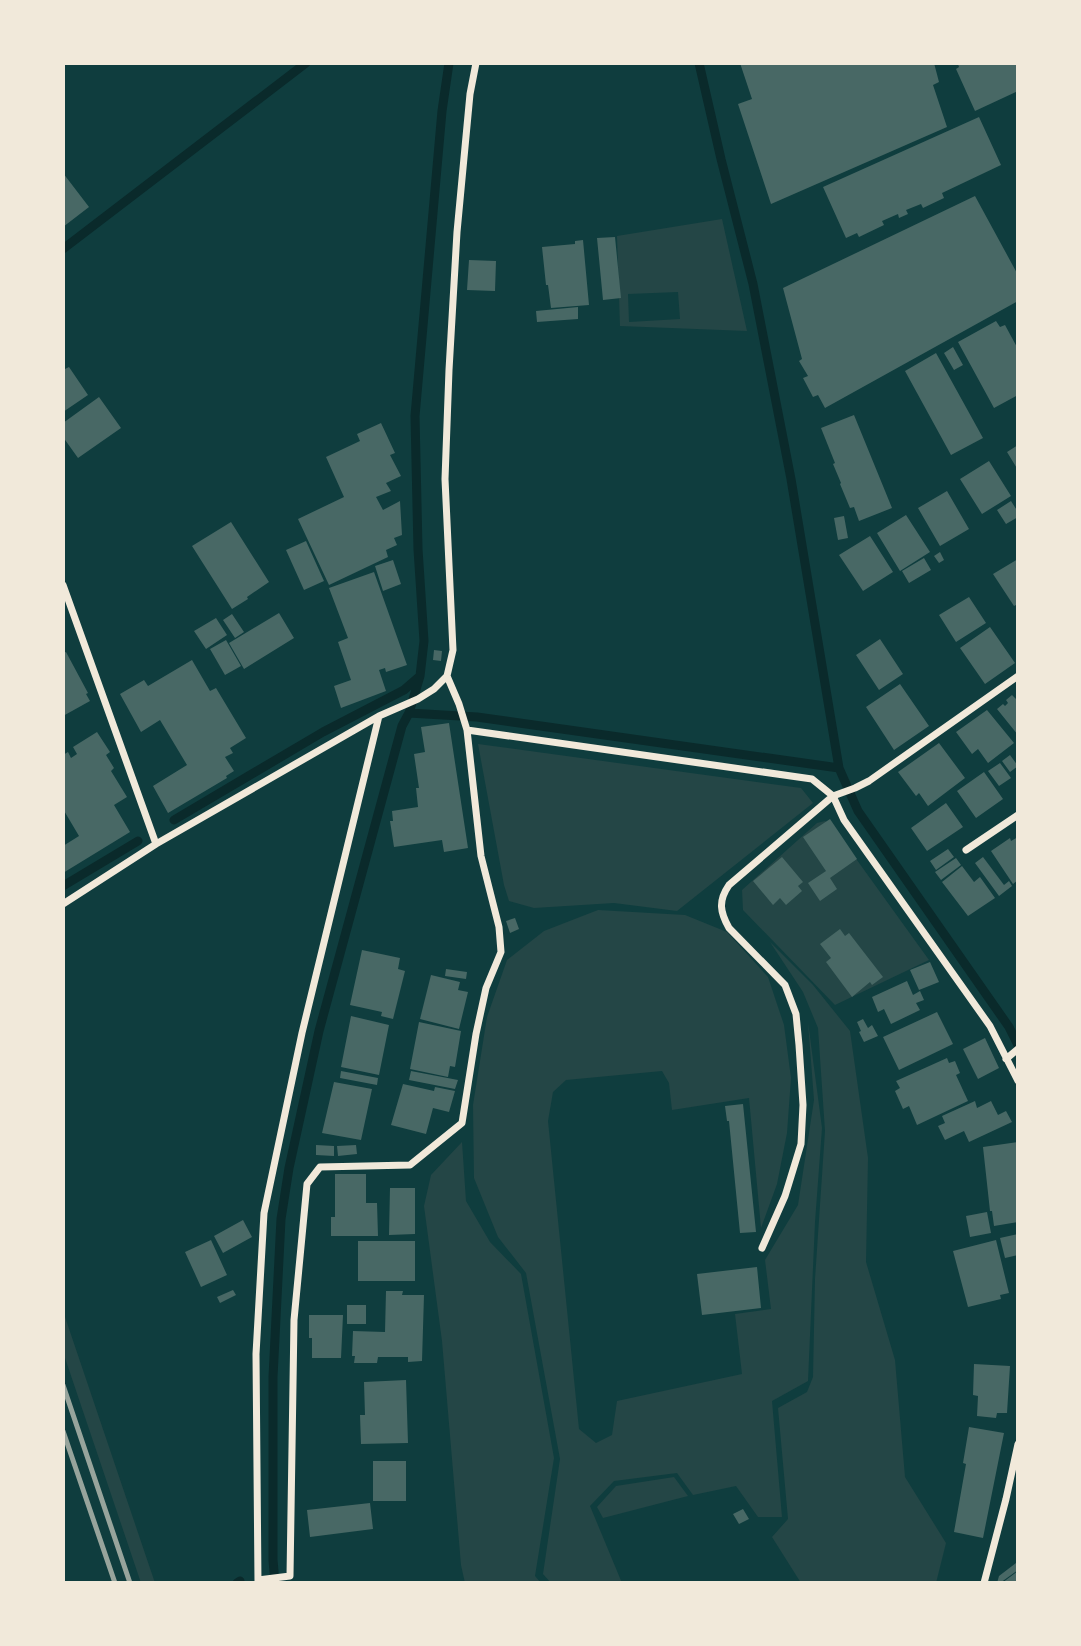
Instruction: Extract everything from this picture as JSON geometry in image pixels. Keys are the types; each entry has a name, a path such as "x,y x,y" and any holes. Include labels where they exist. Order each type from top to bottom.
{"street":[{"path":"63,904 156,844 379,716 435,689 447,676 453,650 445,478 449,370 457,232 470,94 476,63"},
{"path":"63,585 156,844"},
{"path":"379,716 302,1033 264,1213 256,1354 258,1582 290,1576 294,1320 307,1184 320,1167 410,1165 462,1123 486,988 501,951 499,928 481,856 466,726 447,676"},
{"path":"762,1248 785,1196 801,1144 803,1105 796,1014 785,985 723,918 720,906 723,894 729,885 837,794 855,789 869,781 1018,676"},
{"path":"466,726 812,779 837,794 844,820 990,1026 1018,1081"},
{"path":"967,850 1018,815"},
{"path":"1006,1059 1016,1051"},
{"path":"984,1583 1018,1444"}],"shaded area":[{"path":"722,219 747,331 620,326 617,236","holes":["678,292 680,319 629,322 628,294"]},
{"path":"478,744 801,788 813,803 677,911 614,903 534,908 509,901"},
{"path":"825,821 831,824 929,960 835,1005 743,910 742,890 817,823"},
{"path":"598,910 685,915 727,932 768,977 784,1025 791,1078 787,1133 777,1184 761,1228 749,1098 672,1110 669,1083 662,1071 566,1080 553,1092 548,1121 579,1429 596,1443 612,1435 617,1401 742,1374 735,1314 771,1309 765,1260 798,1205 814,1100 808,1022 822,1128 808,1381 772,1401 782,1517 758,1517 736,1486 693,1495 677,1473 614,1481 590,1506 622,1583 551,1583 543,1574 560,1459 526,1273 498,1237 474,1178 473,1105 487,1017 507,960 544,931"},
{"path":"770,942 813,985 850,1031 868,1158 866,1262 895,1360 905,1477 946,1543 936,1583 801,1583 772,1537 788,1519 778,1408 807,1392 813,1377 815,1279 825,1131 818,1028 803,992"},
{"path":"462,1142 466,1201 490,1242 521,1274 554,1458 535,1576 541,1583 465,1583 461,1565 442,1341 424,1206 431,1175"},
{"path":"63,1311 155,1583 141,1583 63,1352"},
{"path":"674,1477 688,1496 603,1518 597,1507 616,1486"}],"building":[{"path":"740,63 934,63 939,82 933,85 947,127 771,204 738,104 752,99"},
{"path":"960,63 1018,63 1018,91 975,111 956,69"},
{"path":"979,117 1001,165 942,193 944,198 923,208 921,204 906,210 908,214 899,218 898,214 882,221 884,225 859,237 857,233 846,238 823,187"},
{"path":"63,173 89,207 63,227"},
{"path":"975,196 1018,275 1018,301 825,408 818,395 813,397 803,378 808,376 799,361 802,359 783,288"},
{"path":"615,237 621,298 603,300 597,238"},
{"path":"583,240 589,305 551,308 542,247 575,244 575,241"},
{"path":"469,260 496,261 495,291 467,290"},
{"path":"578,307 578,319 537,322 536,311"},
{"path":"996,321 1000,327 1005,325 1018,349 1018,395 994,408 958,342"},
{"path":"953,347 963,365 954,370 944,353"},
{"path":"936,353 983,438 951,455 905,371"},
{"path":"69,367 88,395 63,412 63,370"},
{"path":"99,397 121,428 78,458 63,437 63,423"},
{"path":"854,415 892,508 859,521 840,484 821,428"},
{"path":"381,423 395,453 390,455 401,476 386,483 391,491 376,497 383,510 400,501 402,535 394,538 397,545 386,550 388,557 329,585 298,519 344,497 326,457 360,441 357,434"},
{"path":"1018,445 1018,470 1007,452"},
{"path":"989,461 1011,496 982,514 960,479"},
{"path":"947,491 969,529 940,546 918,508"},
{"path":"1011,501 1018,517 1006,524 997,510"},
{"path":"906,515 930,552 900,571 877,533"},
{"path":"844,516 848,538 838,540 834,518"},
{"path":"231,522 269,582 232,609 192,546"},
{"path":"870,536 893,572 863,591 839,555"},
{"path":"306,541 324,581 304,590 286,550"},
{"path":"940,552 944,560 939,563 934,556"},
{"path":"924,558 931,570 909,583 902,571"},
{"path":"1018,559 1018,604 1014,606 993,574"},
{"path":"393,560 401,584 383,591 375,566"},
{"path":"374,572 407,665 386,672 385,668 379,670 386,691 341,708 334,686 351,680 338,642 348,638 329,588"},
{"path":"969,597 986,623 956,642 939,615"},
{"path":"279,613 294,638 244,669 229,643"},
{"path":"232,614 244,632 235,638 223,620"},
{"path":"216,618 227,635 206,649 194,631"},
{"path":"990,627 1015,663 985,684 960,648"},
{"path":"880,639 903,674 879,690 856,655"},
{"path":"226,640 241,666 225,675 210,649"},
{"path":"434,650 442,651 441,661 433,660"},
{"path":"66,652 90,701 63,716 63,653"},
{"path":"192,660 210,691 216,688 246,738 230,748 233,753 225,757 234,771 226,776 227,778 168,813 153,786 187,765 160,720 141,732 120,694 144,680 148,686"},
{"path":"900,684 929,726 894,750 866,707"},
{"path":"1012,695 1018,698 1018,735 997,709 1003,704 1005,706 1008,703 1006,700"},
{"path":"987,710 1014,743 988,763 978,749 972,754 956,732"},
{"path":"449,723 468,848 444,852 442,840 394,847 390,821 393,821 392,811 418,807 416,788 419,788 414,754 425,752 421,727"},
{"path":"97,732 110,752 106,755 114,768 111,771 127,797 114,805 130,832 63,873 63,846 79,836 63,809 63,755 68,752 71,758 77,754 73,747"},
{"path":"939,743 965,778 928,806 919,793 916,796 898,772"},
{"path":"1010,755 1018,766 1010,772 1002,761"},
{"path":"1000,763 1011,778 999,786 988,771"},
{"path":"984,772 1003,799 976,818 957,791"},
{"path":"946,803 963,827 927,851 911,828"},
{"path":"830,819 857,859 830,878 837,889 820,901 808,883 826,871 803,837"},
{"path":"1018,837 1018,880 1013,884 991,851 1010,838 1011,841"},
{"path":"948,849 954,857 936,870 930,861"},
{"path":"782,857 803,882 798,886 802,891 786,905 780,898 773,905 753,881"},
{"path":"983,857 1004,885 1009,881 1012,886 999,896 975,863"},
{"path":"956,858 961,865 941,880 935,872"},
{"path":"962,866 974,882 980,877 995,898 968,916 942,882"},
{"path":"515,918 519,929 510,933 506,921"},
{"path":"840,929 845,936 849,933 883,977 872,985 870,982 852,997 826,962 831,958 820,944"},
{"path":"362,950 400,958 398,969 405,971 393,1019 381,1016 382,1012 350,1005"},
{"path":"930,962 939,982 919,990 910,970"},
{"path":"446,969 467,972 466,979 445,976"},
{"path":"431,975 460,982 458,990 468,992 459,1029 420,1019"},
{"path":"907,981 913,995 920,991 924,1000 916,1003 920,1010 891,1024 884,1009 878,1012 872,997"},
{"path":"937,1012 953,1044 899,1070 883,1037"},
{"path":"351,1016 389,1025 379,1075 341,1067"},
{"path":"863,1019 868,1028 872,1025 878,1036 864,1042 857,1022"},
{"path":"419,1022 461,1031 455,1067 450,1066 448,1077 410,1069"},
{"path":"985,1038 999,1068 978,1079 963,1049"},
{"path":"947,1058 949,1063 955,1061 960,1073 956,1075 968,1101 917,1125 909,1106 903,1109 895,1091 900,1088 896,1081"},
{"path":"341,1071 378,1078 377,1085 340,1078"},
{"path":"411,1071 458,1080 455,1089 409,1080"},
{"path":"334,1082 372,1089 361,1140 322,1133"},
{"path":"403,1084 434,1091 435,1087 455,1091 449,1112 433,1108 426,1134 391,1125"},
{"path":"975,1101 977,1108 991,1101 998,1115 1006,1111 1012,1122 969,1142 964,1131 945,1140 938,1126 945,1123 942,1116"},
{"path":"743,1104 756,1232 740,1233 729,1121 725,1106"},
{"path":"1018,1142 1018,1222 994,1226 983,1147"},
{"path":"316,1145 334,1146 334,1156 316,1155"},
{"path":"356,1145 357,1154 338,1156 337,1146"},
{"path":"335,1174 366,1174 366,1203 377,1203 378,1236 331,1236 331,1217 335,1217"},
{"path":"390,1188 415,1188 415,1234 389,1235"},
{"path":"987,1212 991,1233 970,1237 966,1216"},
{"path":"243,1220 252,1237 223,1253 214,1236"},
{"path":"1018,1234 1018,1255 1005,1258 1000,1238"},
{"path":"211,1240 227,1275 201,1287 185,1252"},
{"path":"996,1240 1009,1293 1000,1295 1001,1299 968,1307 953,1251"},
{"path":"358,1241 415,1241 415,1281 358,1281"},
{"path":"757,1267 761,1308 702,1315 697,1274"},
{"path":"233,1290 236,1295 220,1303 217,1297"},
{"path":"386,1291 403,1291 402,1295 424,1295 422,1361 408,1362 408,1357 378,1357 377,1363 354,1363 353,1331 385,1332"},
{"path":"347,1305 366,1305 366,1324 347,1324"},
{"path":"309,1315 343,1315 341,1358 312,1358"},
{"path":"974,1364 1010,1366 1007,1413 997,1413 996,1418 977,1416 978,1396 973,1395"},
{"path":"406,1380 408,1443 361,1444 360,1415 365,1415 364,1382"},
{"path":"969,1427 1004,1433 983,1538 954,1532 966,1464 963,1463"},
{"path":"373,1461 406,1461 406,1501 373,1501"},
{"path":"370,1503 373,1529 310,1537 307,1510"},
{"path":"743,1509 749,1519 739,1524 733,1514"},
{"path":"1016,1563 1018,1570 997,1583 999,1576"},
{"path":"1018,1571 1018,1583 1002,1583"}],"waterway":[{"path":"63,249 306,63"},
{"path":"275,1583 273,1377 281,1219 289,1168 319,1031 402,726 409,713 420,676 424,641 418,549 415,416 442,111 449,63"},
{"path":"699,63 753,284 791,479 839,768 858,811 1009,1027 1018,1045"},
{"path":"174,820 323,732 404,690 419,677"},
{"path":"409,713 477,717 839,768"},
{"path":"63,886 138,841"}],"railway":[{"path":"63,1385 130,1583"},
{"path":"63,1431 115,1583"}]}
